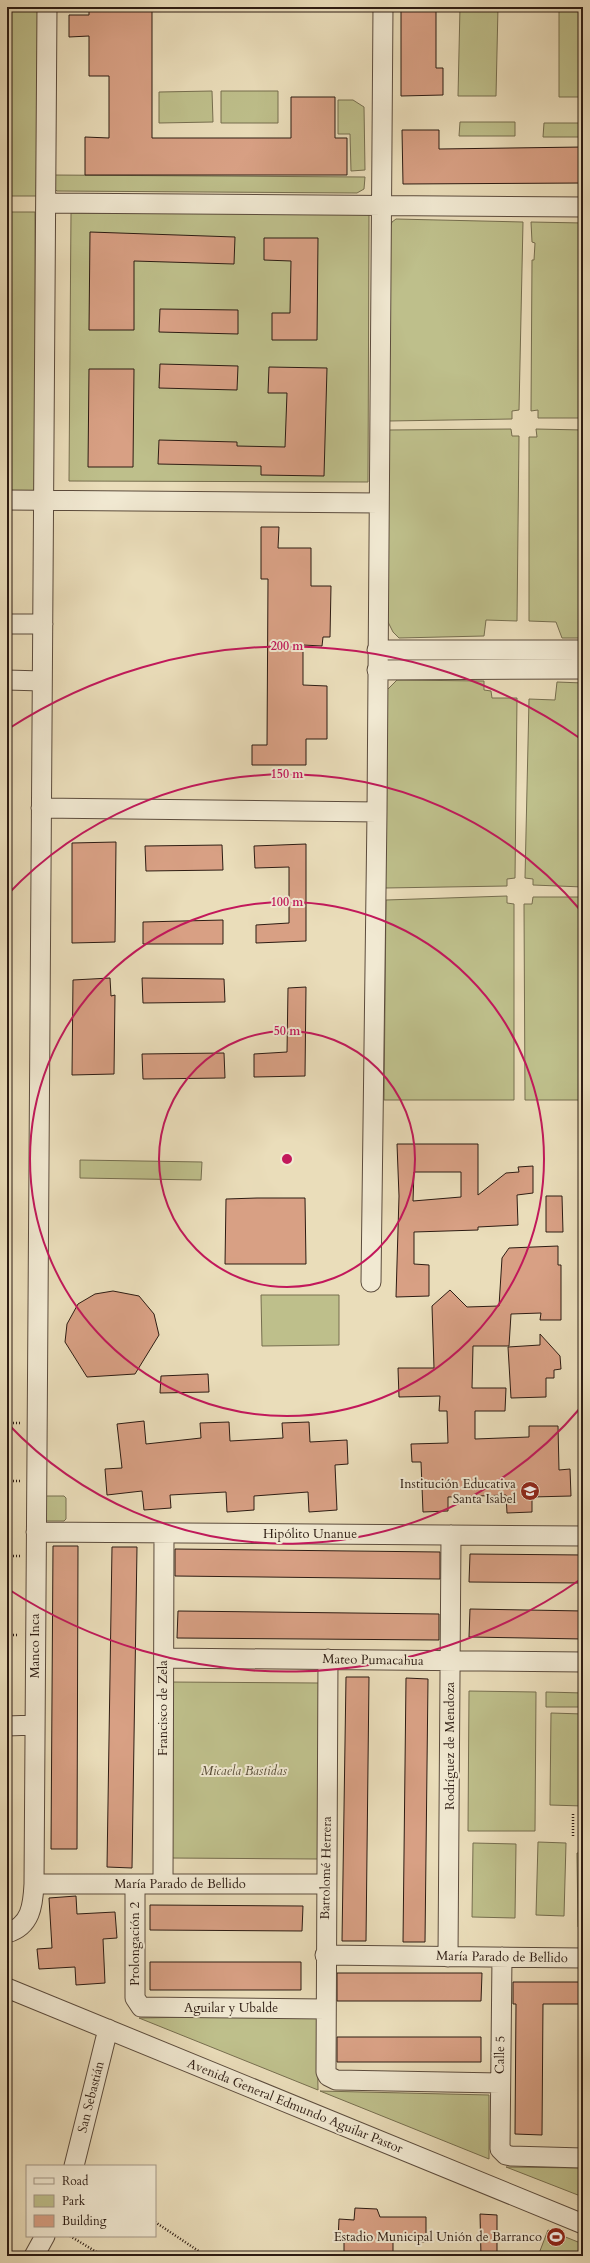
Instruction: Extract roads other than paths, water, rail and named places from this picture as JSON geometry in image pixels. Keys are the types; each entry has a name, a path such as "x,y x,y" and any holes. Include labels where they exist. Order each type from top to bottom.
{"street":[{"name":"Manco Inca","path":"7,1933 20,1927 26,1921 33,1904 34,1884 47,7"},
{"path":"371,1282 377,812 377,650 383,7"},
{"path":"46,203 583,207"},
{"path":"7,500 379,502"},
{"path":"7,624 43,624"},
{"path":"377,650 583,650"},
{"path":"377,670 583,669"},
{"path":"7,680 42,681"},
{"path":"41,808 377,812"},
{"name":"Hipólito Unanue","path":"36,1532 583,1536"},
{"name":"Francisco de Zela","path":"163,1884 164,1533"},
{"name":"Rodríguez de Mendoza","path":"448,1957 451,1535"},
{"name":"Mateo Pumacahua","path":"164,1658 583,1662"},
{"name":"Bartolomé Herrera","path":"328,1659 325,2009 325,2067 328,2076 336,2080 500,2083"},
{"path":"7,1726 35,1725"},
{"name":"María Parado de Bellido","path":"34,1884 326,1884"},
{"name":"Prolongación 2","path":"135,1884 135,1998 138,2004"},
{"name":"María Parado de Bellido","path":"326,1955 583,1958"},
{"name":"Calle 5","path":"502,1958 499,2141 502,2152 511,2156 583,2158"},
{"name":"Avenida General Edmundo Aguilar Pastor","path":"7,1988 583,2224"},
{"name":"Aguilar y Ubalde","path":"138,2004 144,2008 325,2009"},
{"name":"San Sebastián","path":"74,2165 108,2029"},
{"path":"34,2256 44,2237"}],"place":[{"name":"Institución Educativa Santa Isabel","path":"530,1491"},
{"name":"Estadio Municipal Unión de Barranco","path":"556,2237"}],"park label":[{"name":"Micaela Bastidas","path":"244,1771"}]}
